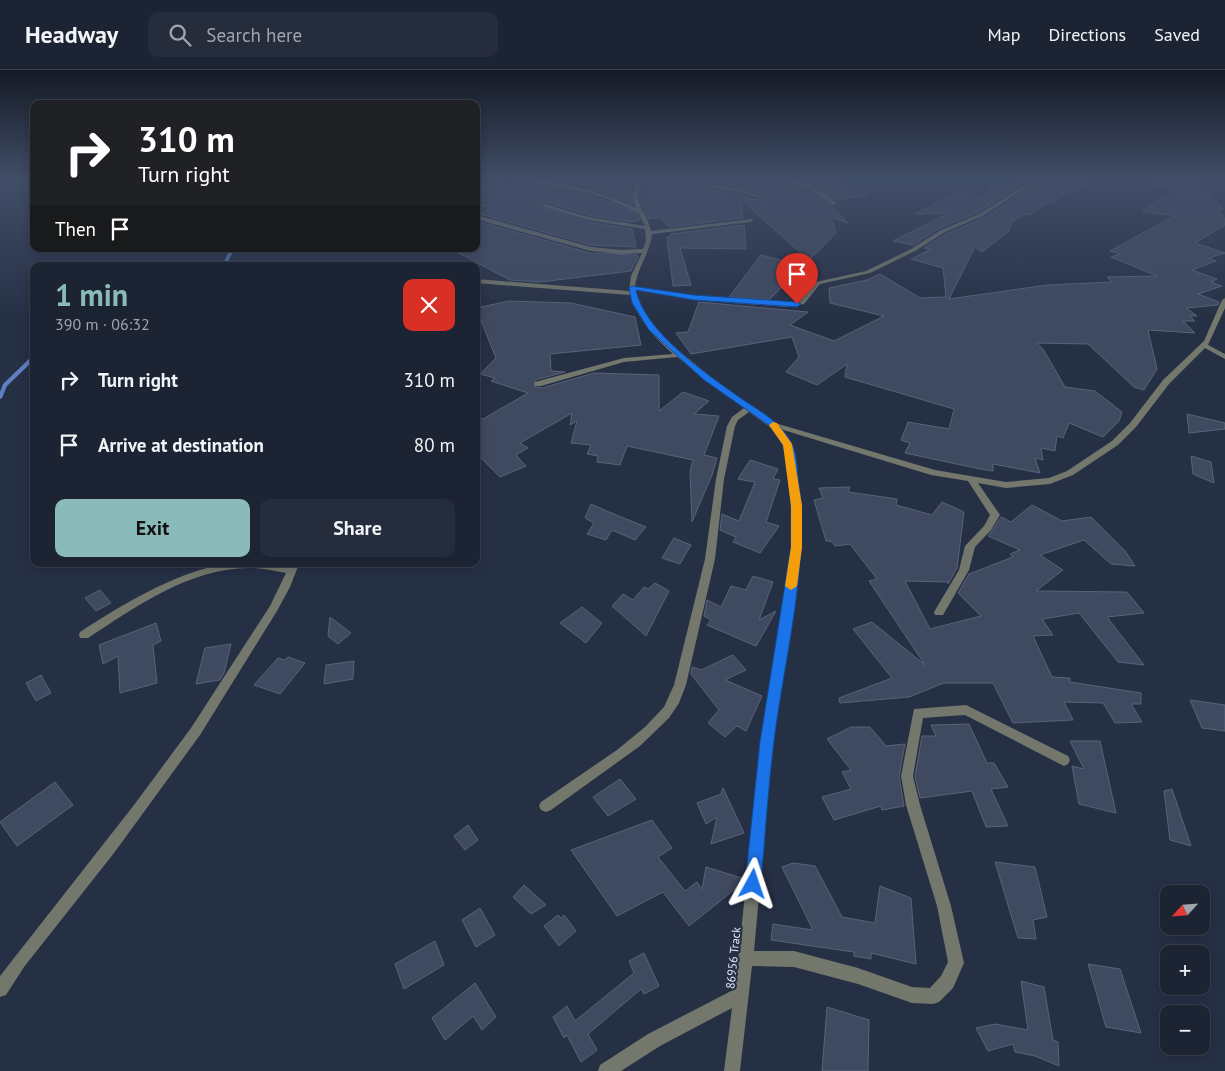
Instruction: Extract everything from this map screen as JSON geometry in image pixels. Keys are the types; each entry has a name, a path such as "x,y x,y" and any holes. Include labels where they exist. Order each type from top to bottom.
{"street":[{"path":"503,225 591,250 644,252"},
{"path":"622,225 648,230 702,225"},
{"path":"632,290 632,279 644,252 648,230 645,225"},
{"path":"480,281 632,290 694,298 788,305 802,303 818,283 868,272 958,225"},
{"name":"86956 Track","path":"632,290 640,314 652,329 707,378 773,424 787,444 791,457 797,506 797,547 767,742 746,958 732,1071"},
{"path":"773,424 927,471 972,481 1006,485 1050,481 1070,473 1115,443 1133,425 1166,382 1204,345 1225,300"},
{"path":"1204,345 1225,357"},
{"path":"538,384 624,360 680,355"},
{"path":"546,806 636,741 663,718 674,702 680,685 710,559 720,479 731,426 735,419 749,408"},
{"path":"939,612 964,570 970,546 988,528 996,515 972,481"},
{"path":"84,635 136,602 170,584 199,574 235,567"},
{"path":"0,989 19,962 154,791 200,727 280,596 293,567"},
{"path":"746,958 794,959 858,976 912,995 933,996 947,982 956,963 944,906 913,804 907,776 918,713 966,710 1064,760"},
{"path":"606,1071 654,1040 742,994"}],"building":[{"path":"480,225 489,225 590,253 637,255 638,257 631,271 540,282 510,280 480,264 480,262 476,262 457,252 480,252"},
{"path":"518,225 604,225 632,229 636,247 591,245"},
{"path":"667,225 688,225 669,227"},
{"path":"744,225 746,249 680,248 691,285 673,286 667,237 671,236 671,234"},
{"path":"769,225 833,225 836,233 809,260"},
{"path":"926,225 948,225 913,245 893,241"},
{"path":"968,225 1011,225 1008,232 982,252 975,247 949,299 1047,285 1112,282 1107,277 1157,276 1111,257 1120,254 1110,251 1158,225 1225,225 1195,243 1225,253 1209,258 1216,261 1192,270 1217,279 1211,282 1222,286 1198,294 1219,302 1218,305 1186,308 1197,316 1190,316 1195,321 1183,321 1195,333 1148,330 1157,369 1144,390 1134,387 1088,344 1036,343 1043,349 1065,387 1095,391 1122,412 1119,421 1103,437 1069,423 1063,438 1057,436 1055,451 1041,448 1043,460 1035,458 1040,473 993,464 993,471 905,453 910,443 901,440 908,422 949,429 954,409 845,377 847,364 817,385 786,372 799,357 792,337 691,354 676,333 688,332 699,302 808,312 790,325 834,341 884,316 830,303 829,288 867,280 880,274 920,298 946,297 943,268 911,259 931,249 924,248 946,234"},
{"path":"761,255 803,266 769,300 729,297"},
{"path":"509,301 571,303 635,317 641,345 550,354 551,371 565,372 535,380 534,387 542,388 594,373 659,375 659,411 683,392 709,401 694,414 719,416 704,455 717,458 712,475 692,522 690,472 693,460 627,446 620,465 597,462 598,456 587,454 591,445 571,443 577,421 570,425 572,413 520,443 528,448 516,455 526,466 500,477 480,457 480,418 483,419 528,393 491,381 495,378 480,374 496,358 480,318 480,307"},
{"path":"1187,414 1225,423 1225,429 1189,433"},
{"path":"1191,456 1211,462 1214,483 1193,474"},
{"path":"750,460 778,469 773,479 780,480 766,522 779,526 760,553 733,542 736,537 720,530 722,514 739,521 755,482 738,479"},
{"path":"850,487 848,492 897,499 896,505 932,515 942,502 964,512 957,568 948,584 948,582 905,581 930,629 981,616 958,593 969,574 1013,557 1010,554 1020,550 988,536 1001,517 1011,522 1032,505 1062,521 1091,517 1125,551 1135,566 1111,564 1084,540 1040,555 1063,570 1036,591 1127,592 1144,613 1107,617 1144,665 1118,662 1079,613 1042,619 1053,635 1033,636 1052,677 1070,678 1070,682 1141,693 1141,704 1131,704 1142,722 1115,723 1103,703 1064,702 1073,720 1013,723 993,683 944,683 909,697 840,703 839,698 892,678 853,629 872,622 925,665 869,581 877,579 850,544 835,546 831,541 826,541 814,500 823,498 819,488"},
{"path":"591,504 646,527 635,540 612,530 606,540 587,534 594,523 585,518"},
{"path":"674,538 691,545 680,564 662,558"},
{"path":"753,576 773,582 759,620 776,611 756,646 707,625 711,620 704,616 707,600 721,607 731,586 746,590"},
{"path":"655,583 669,591 646,636 612,606 623,594 633,600 644,587 648,589"},
{"path":"100,590 111,603 96,611 85,598"},
{"path":"582,607 602,623 586,643 560,623"},
{"path":"330,617 351,633 338,644 328,636"},
{"path":"156,623 161,641 153,645 157,683 120,693 118,656 103,664 99,645"},
{"path":"231,644 224,673 220,680 196,684 205,648"},
{"path":"733,655 746,670 725,680 762,696 746,731 737,726 725,737 708,723 719,710 691,674 692,667 701,670"},
{"path":"288,657 305,663 280,694 254,685 278,658 285,660"},
{"path":"354,661 353,679 324,684 326,665"},
{"path":"41,675 51,693 36,701 26,683"},
{"path":"1190,700 1225,705 1225,731 1202,728"},
{"path":"969,724 987,763 994,763 1008,787 991,789 1008,826 986,827 972,791 920,798 915,776 922,736 936,736 931,725"},
{"path":"851,727 870,727 886,746 905,744 899,776 904,806 882,810 881,806 834,820 822,797 851,789 842,772 851,770 827,739"},
{"path":"1070,741 1100,741 1116,813 1079,804 1072,766 1084,769"},
{"path":"620,779 636,799 608,816 593,797"},
{"path":"55,782 73,805 17,846 0,822"},
{"path":"723,788 744,833 711,844 717,817 706,824 697,803 721,794"},
{"path":"1172,789 1191,846 1170,840 1164,791"},
{"path":"652,820 672,848 658,857 685,891 697,882 702,889 706,867 745,879 744,882 689,926 663,892 617,916 571,850"},
{"path":"468,825 478,840 465,850 454,836"},
{"path":"995,862 1035,867 1047,917 1033,920 1036,939 1018,938"},
{"path":"793,863 815,866 842,917 875,923 880,886 911,898 916,964 871,953 871,959 854,956 854,952 771,940 773,924 813,930 782,867"},
{"path":"524,885 546,905 531,914 513,897"},
{"path":"480,908 495,935 476,947 462,920"},
{"path":"558,915 561,918 564,915 576,931 559,946 544,926"},
{"path":"435,941 444,965 404,989 395,964"},
{"path":"644,953 659,986 644,994 641,989 588,1034 597,1050 581,1062 567,1035 564,1038 553,1017 567,1006 575,1021 634,973 629,961"},
{"path":"1088,964 1120,969 1141,1033 1106,1027"},
{"path":"1021,981 1044,987 1053,1040 1058,1042 1059,1066 1035,1056 1015,1052 1013,1044 988,1051 976,1028 995,1024 1028,1030"},
{"path":"475,983 496,1017 482,1030 473,1016 445,1040 432,1018"},
{"path":"827,1007 869,1020 868,1071 822,1071"}],"waterway":[{"path":"226,262 231,252"},
{"path":"0,398 5,385 30,361"}],"slow traffic":[{"path":"773,425 782,434 791,457 797,506 797,547 791,586"}],"route":[{"path":"753,884 767,742 797,547 797,506 791,457 782,434 773,424 707,378 652,329 640,314 635,303 632,288 694,298 788,305 797,304"}]}
